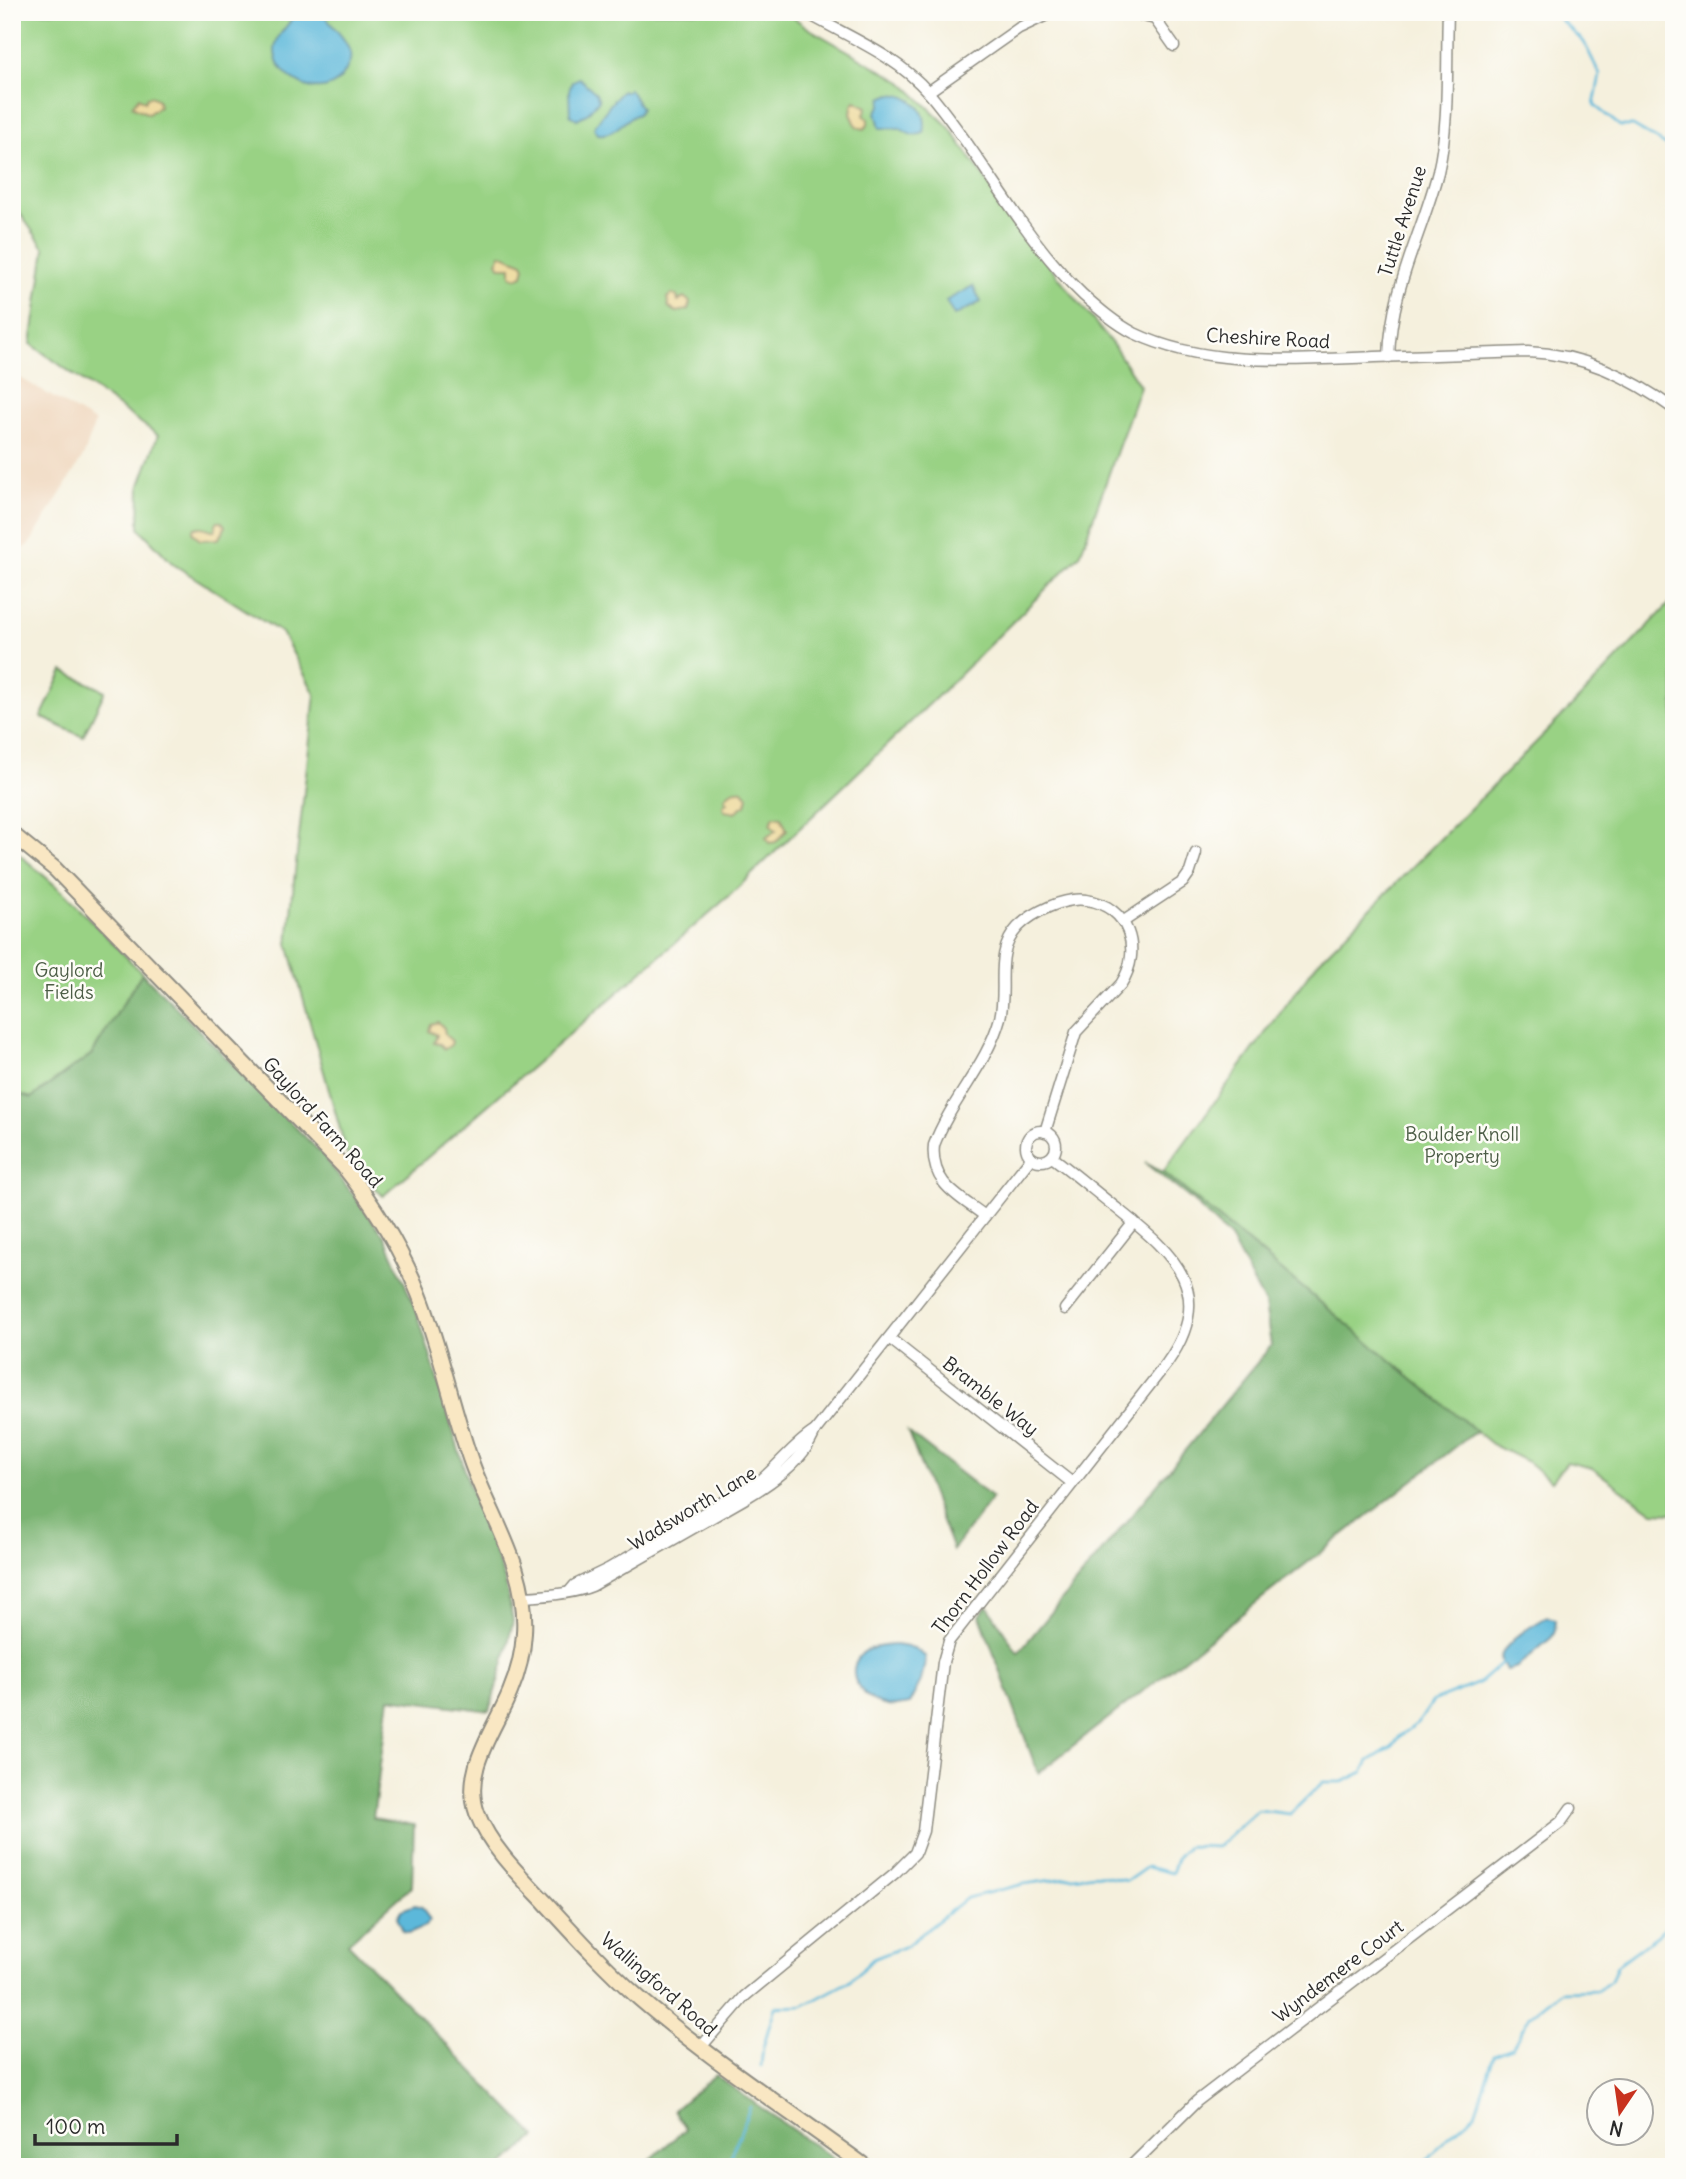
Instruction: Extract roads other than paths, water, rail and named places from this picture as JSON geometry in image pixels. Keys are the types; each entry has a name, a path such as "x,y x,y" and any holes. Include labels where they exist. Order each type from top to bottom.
{"street":[{"name":"Cheshire Road","path":"805,12 895,62 928,92 1054,265 1091,302 1124,328 1174,347 1219,355 1299,359 1528,352 1562,355 1604,368 1651,393 1674,409"},
{"path":"928,92 1019,28 1051,13 1128,12 1155,19 1174,46"},
{"name":"Tuttle Avenue","path":"1389,357 1394,305 1433,190 1440,158 1448,12"},
{"name":"Gaylord Farm Road","path":"12,834 55,869 344,1167 394,1241 420,1297 480,1487 520,1577 524,1634 517,1672 484,1748"},
{"path":"1124,921 1183,881 1190,872 1196,853"},
{"path":"985,1216 939,1179 933,1156 938,1135 994,1036 1001,1013 1002,966 1011,935 1029,918 1071,900 1083,899 1115,912 1124,921 1129,932 1132,954 1127,975 1076,1032 1045,1132"},
{"path":"1036,1132 1045,1132 1055,1142 1052,1157 1040,1161 1031,1158 1026,1146 1029,1137 1036,1132"},
{"name":"Thorn Hollow Road","path":"701,2047 745,1996 895,1873 915,1853 926,1818 943,1662 949,1641 1071,1482 1167,1363 1185,1331 1188,1303 1181,1271 1156,1240 1052,1157"},
{"name":"Wadsworth Lane","path":"523,1597 579,1591 611,1576 768,1484 789,1467 1031,1158"},
{"path":"1065,1309 1134,1222"},
{"name":"Bramble Way","path":"889,1338 1071,1482"},
{"name":"Wallingford Road","path":"484,1748 473,1779 474,1804 479,1818 500,1850 535,1891 604,1965 641,1999 744,2081 866,2167"},
{"name":"Wyndemere Court","path":"1130,2167 1196,2101 1561,1822 1570,1808"}],"water":[{"path":"296,12 322,12 345,41 350,52 345,72 336,82 325,88 314,88 291,78 277,60 276,44"},
{"path":"579,78 596,93 599,100 587,114 577,119 570,115 569,91 572,82"},
{"path":"629,89 641,108 638,114 615,130 598,134 594,128 599,120 620,93"},
{"path":"891,94 906,97 917,105 924,117 924,133 914,135 900,128 880,128 876,112 882,98"},
{"path":"973,286 981,302 954,316 946,301"},
{"path":"1547,1617 1556,1619 1552,1637 1517,1667 1506,1670 1500,1658 1503,1651 1520,1634"},
{"path":"895,1645 914,1648 926,1657 921,1681 909,1704 887,1706 872,1700 860,1688 854,1673 855,1665 866,1651"},
{"path":"415,1905 422,1907 430,1921 409,1933 403,1931 397,1917 401,1910"}],"waterway":[{"path":"1552,12 1584,42 1600,75 1594,105 1620,126 1633,126 1674,150"},
{"path":"761,2066 763,2047 775,2007 803,2006 850,1981 873,1959 906,1946 967,1898 1024,1884 1094,1874 1127,1881 1147,1867 1172,1873 1178,1856 1189,1846 1217,1847 1258,1810 1290,1814 1323,1782 1342,1782 1363,1772 1369,1761 1393,1746 1400,1736 1418,1723 1433,1701 1479,1683 1503,1662"},
{"path":"1421,2167 1447,2138 1475,2114 1494,2055 1512,2048 1530,2016 1561,1991 1598,1990 1611,1981 1617,1965 1658,1935 1674,1916"},
{"path":"727,2167 750,2107"},
{"path":"362,2167 366,2161"}],"park label":[{"name":"Gaylord Fields","path":"69,981"},
{"name":"Boulder Knoll Property","path":"1462,1145"}]}
